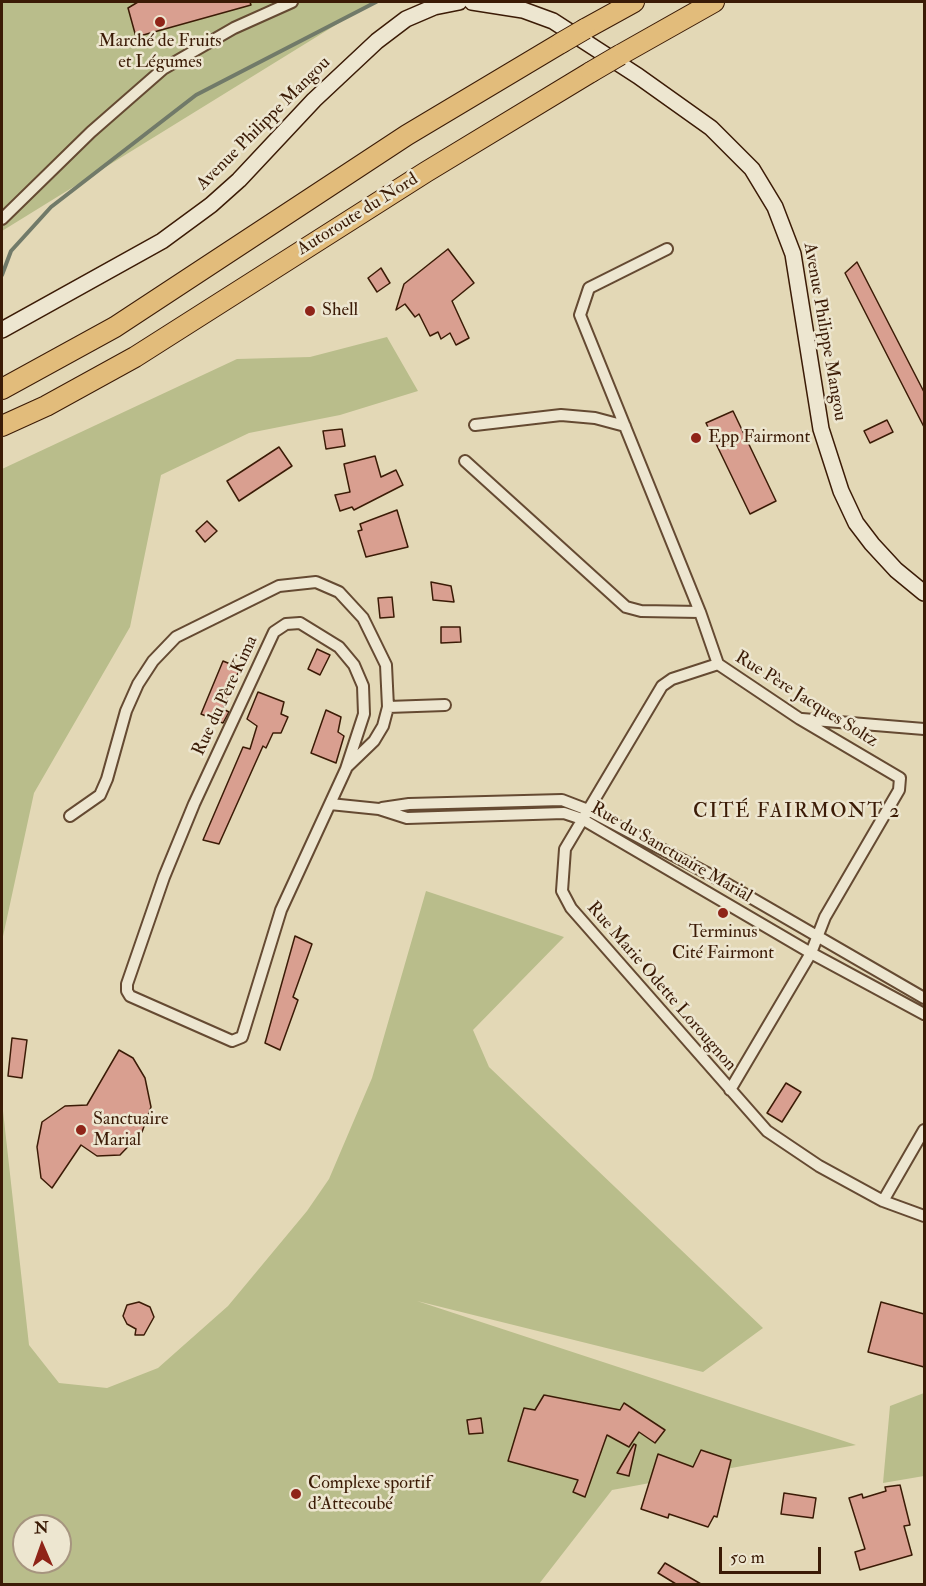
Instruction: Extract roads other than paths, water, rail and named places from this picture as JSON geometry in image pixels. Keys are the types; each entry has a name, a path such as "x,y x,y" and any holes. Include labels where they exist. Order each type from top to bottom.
{"highway":[{"path":"2,389 115,327 407,135 634,2"},
{"name":"Autoroute du Nord","path":"2,426 46,406 135,357 426,172 591,72 714,2"},
{"path":"2,438 46,406"}],"street":[{"path":"2,219 91,132 163,69 234,28 292,2"},
{"name":"Avenue Philippe Mangou","path":"2,330 162,241 211,205 239,180 314,100 377,41 406,19 434,7 459,2"},
{"name":"Avenue Philippe Mangou","path":"472,2 523,10 553,21 638,76 711,128 752,169 775,207 792,254 821,429 842,491 856,523 872,544 896,570 924,593"},
{"name":"Rue Père Jacques Soltz","path":"667,249 589,288 579,311 700,612 718,664 800,719 900,778 899,790 825,917 811,953 730,1090"},
{"path":"475,425 561,415 594,418 625,426"},
{"path":"465,461 626,607 641,611 700,612"},
{"path":"70,816 100,795 114,759 126,711 138,684 153,661 176,637 279,586 316,582 339,592 363,618 386,665 388,707 383,726 374,741 346,769"},
{"name":"Rue du Père Kima","path":"300,623 339,647 354,665 363,686 364,714 346,769 330,804 281,910 242,1037 232,1041 130,996 127,984 164,877 194,804 274,632 286,624 300,623"},
{"name":"Rue Marie Odette Lorougnon","path":"718,664 672,679 662,686 565,849 562,891 570,908 767,1131 819,1166 884,1201 924,1216"},
{"path":"388,707 445,705"},
{"path":"800,719 924,729"},
{"name":"Rue du Sanctuaire Marial","path":"330,804 379,809 409,804 562,800 712,895 811,953 924,1014"},
{"name":"Rue du Sanctuaire Marial","path":"585,815 722,881 924,998"},
{"path":"712,895 722,881"},
{"path":"884,1201 924,1130"}],"waterway":[{"path":"2,275 11,251 51,207 196,95 376,2"}],"place":[{"name":"Marché de Fruits et Légumes","path":"160,22"},
{"name":"Shell","path":"310,311"},
{"name":"Epp Fairmont","path":"696,438"},
{"name":"Terminus Cité Fairmont","path":"723,913"},
{"name":"Sanctuaire Marial","path":"81,1130"},
{"name":"Complexe sportif d'Attecoubé","path":"296,1494"}],"district":[{"name":"CITÉ FAIRMONT 2","path":"797,813"}]}
